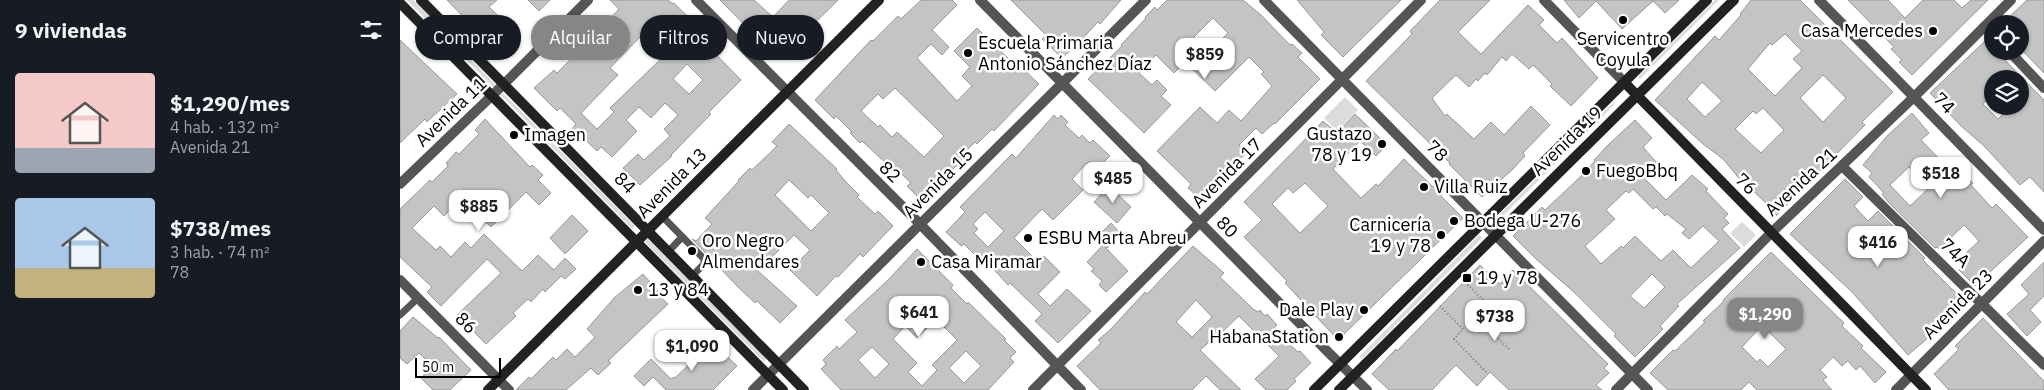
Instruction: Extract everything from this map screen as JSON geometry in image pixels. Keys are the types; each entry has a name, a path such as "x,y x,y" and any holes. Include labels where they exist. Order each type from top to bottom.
{"main road":[{"name":"84","path":"421,0 669,250 804,390"},
{"name":"Avenida 13","path":"488,390 879,0"},
{"name":"Avenida 19","path":"1314,390 1707,0"},
{"name":"Avenida 19","path":"1339,390 1734,0"},
{"name":"84","path":"400,3 782,390"},
{"name":"76","path":"1624,82 1926,390"}],"street":[{"name":"Avenida 11","path":"400,184 588,0"},
{"name":"82","path":"696,0 920,224 1081,390"},
{"name":"80","path":"980,0 1368,390"},
{"name":"Avenida 15","path":"753,390 1146,0"},
{"name":"78","path":"1264,0 1344,79 1648,390"},
{"name":"Avenida 17","path":"1033,390 1421,0"},
{"name":"76","path":"1544,0 1624,82"},
{"name":"74","path":"1819,0 2044,230"},
{"name":"Avenida 21","path":"1996,15 2011,0"},
{"name":"Avenida 21","path":"1616,390 1771,233 1915,96 1984,27"},
{"path":"2017,60 2044,88"},
{"name":"74A","path":"1842,166 2044,365"},
{"name":"Avenida 23","path":"1896,390 2044,241"},
{"name":"86","path":"400,280 510,390"}],"lane":[{"path":"662,216 705,262 693,275"},
{"path":"669,250 682,237"},
{"path":"400,315 418,298"}],"path":[{"path":"1463,280 1486,304 1475,316 1509,349"},
{"path":"1438,305 1463,329 1454,338 1488,374"}],"shaded area":[{"path":"407,0 414,0 428,15 422,15"},
{"path":"1715,0 1719,0 1640,79 1638,77"},
{"path":"466,60 472,60 497,86 494,88"},
{"path":"503,93 635,226 632,229 501,95"},
{"path":"1345,97 1358,110 1337,131 1324,118"},
{"path":"1614,102 1615,104 1500,219 1497,217"},
{"path":"1742,222 1756,235 1744,247 1730,233"},
{"path":"1479,235 1482,238 1362,359 1359,357"},
{"path":"646,237 767,358 764,362 643,240"}],"building":[{"path":"447,0 497,0 489,7 497,15 461,15"},
{"path":"528,0 550,0 539,11"},
{"path":"610,0 668,0 686,15 640,15 640,37 630,47 630,15 613,15 619,9"},
{"path":"720,0 754,0 771,15 737,15 737,17"},
{"path":"789,0 838,0 823,15 775,15"},
{"path":"921,0 952,0 957,5 932,30 949,47 942,55 931,44 917,58 957,101 972,86 962,76 970,67 954,51 977,28 1015,65 1017,63 1039,84 994,131 992,129 961,156 963,158 942,181 938,177 918,197 907,186 911,183 889,162 887,164 862,141 860,143 836,116 834,119 815,100 871,40 873,41 898,16 901,19","holes":["895,88 944,136 924,157 897,132 892,137 861,111 878,94 883,99"]},
{"path":"1011,0 1121,0 1100,24 1098,22 1085,38 1062,58 1042,39 1046,35"},
{"path":"1167,0 1243,0 1261,15 1290,45 1292,44 1302,53 1298,57 1320,79 1275,124 1262,134 1256,128 1239,145 1247,153 1237,161 1202,200 1188,188 1191,184 1157,151 1200,107 1217,123 1229,110 1241,121 1272,86 1261,74 1264,72 1249,57 1215,91 1185,62 1174,73 1156,55 1139,73 1152,85 1157,80 1167,90 1161,96 1171,105 1144,133 1088,79 1122,46 1155,7 1157,10","holes":["1213,18 1228,33 1204,57 1189,42"]},
{"path":"1297,0 1401,0 1343,57 1321,35 1324,32"},
{"path":"1440,0 1490,0 1458,32 1481,54 1528,5 1544,20 1539,25 1557,43 1562,38 1598,78 1571,106 1550,86 1552,84 1533,65 1529,69 1512,54 1506,61 1502,57 1487,75 1485,73 1478,81 1476,79 1469,87 1456,75 1432,98 1445,116 1447,114 1474,139 1491,122 1504,135 1531,106 1550,125 1523,153 1525,156 1513,169 1482,197 1366,81 1412,34 1410,31"},
{"path":"1564,0 1679,0 1665,13 1653,1 1622,29 1596,1 1579,18"},
{"path":"1751,0 1800,0 1893,92 1862,122 1865,125 1775,217 1765,206 1767,204 1738,177 1723,159 1703,144 1655,100 1715,36 1719,40","holes":["1785,34 1802,51 1793,59 1802,68 1775,96 1748,69 1770,43 1772,45","1823,75 1846,98 1823,122 1800,98","1702,82 1722,101 1705,117 1687,99","1763,108 1784,130 1761,153 1735,129 1753,111 1756,114"]},
{"path":"1848,0 1888,0 1905,18 1923,0 1954,0 1962,8 1971,0 1988,0 1912,75 1899,62 1902,60 1891,49 1894,47"},
{"path":"2027,0 2044,0 2044,73 2029,57 2029,15 2011,15"},
{"path":"400,40 415,54 415,60 421,60 457,94 427,122 425,119 400,143"},
{"path":"1984,42 1984,60 2005,60 2015,70 1984,70 1984,115 1994,115 1998,119 2002,115 2029,115 2029,85 2044,100 2044,192 2030,177 2020,185 1984,146 1961,126 1930,93"},
{"path":"570,60 618,60 610,68 618,75 581,113 597,129 614,112 610,108 660,60 722,60 741,80 709,112 711,114 672,156 640,185 623,168 638,154 644,160 670,136 664,129 678,115 665,103 651,118 639,107 626,120 637,131 612,157 601,147 597,151 580,137 572,129 576,124 560,108 557,111 534,88 554,70 557,73","holes":["687,64 703,80 689,94 673,79"]},
{"path":"1912,113 1929,133 1921,140 1949,169 1959,160 1966,168 1962,172 1973,183 1971,185 1992,208 1996,204 2028,237 1975,286 1959,270 1971,258 1966,253 1979,241 1964,225 1939,249 1935,248 1888,202 1882,194 1884,193 1869,177 1872,173 1863,165 1887,136","holes":["1909,167 1929,188 1910,206 1890,185"]},
{"path":"1355,114 1387,145 1376,156 1360,141 1333,169 1361,198 1376,184 1378,186 1404,159 1442,194 1441,196 1463,218 1338,340 1285,283 1287,281 1244,237 1262,220 1244,202 1323,121 1337,133","holes":["1305,183 1328,206 1300,233 1272,204 1288,188 1293,193"]},
{"path":"1054,115 1058,119 1061,115 1068,122 1065,125 1079,138 1082,135 1090,143 1093,140 1110,156 1095,171 1087,163 1072,179 1083,190 1053,220 1042,209 1014,238 1038,262 1044,256 1060,272 1038,294 1050,306 1067,289 1091,311 1058,343 1035,321 1042,314 1010,283 1008,285 978,252 975,255 964,244 961,246 946,232 965,212 960,207 1012,154 1016,158","holes":["985,212 1004,231 988,247 974,233 978,229 973,224"]},
{"path":"485,119 530,167 532,165 543,175 538,180 551,193 539,205 526,192 491,227 477,214 474,217 459,201 444,216 434,206 412,228 436,250 440,246 451,257 465,242 471,248 484,234 522,271 538,255 554,270 565,258 576,269 565,279 561,276 545,292 543,289 531,302 528,299 513,313 516,316 486,344 457,315 501,273 487,259 441,306 427,292 432,287 400,257 400,209 430,180 432,182 448,166 446,163 456,152 459,154 479,134 475,130"},
{"path":"1635,120 1652,138 1643,147 1657,163 1643,177 1666,200 1692,175 1708,189 1706,191 1728,214 1724,218 1729,223 1722,229 1740,248 1677,304 1679,306 1660,326 1663,329 1635,357 1614,336 1616,334 1576,294 1513,236 1542,207 1545,210 1578,179 1608,145","holes":["1633,189 1653,209 1656,207 1665,216 1667,214 1686,229 1682,233 1689,239 1703,226 1719,241 1691,268 1673,250 1661,261 1635,236 1623,248 1621,246 1601,264 1585,246 1615,219 1606,210 1626,191 1629,193","1652,274 1665,287 1644,308 1630,296"]},
{"path":"789,124 837,169 846,182 859,195 857,197 875,214 878,211 893,226 863,257 860,254 817,296 790,270 810,250 794,235 758,271 797,306 780,323 757,301 755,303 739,288 692,239 696,241 712,224 705,218 738,180 750,168 752,170 777,146 772,142","holes":["789,180 808,198 811,195 829,213 811,231 775,195"]},
{"path":"1845,179 1863,197 1854,206 1868,221 1878,211 1965,302 1935,332 1908,355 1852,292 1790,234"},
{"path":"1109,186 1131,207 1117,223 1094,202"},
{"path":"572,215 588,231 565,254 550,238"},
{"path":"1111,223 1121,234 1107,248 1097,237"},
{"path":"1103,245 1128,271 1106,292 1099,285 1102,281 1091,271 1094,269 1087,262"},
{"path":"1193,246 1224,273 1220,277 1253,309 1258,312 1260,310 1265,316 1267,314 1277,325 1273,329 1298,352 1300,351 1311,363 1294,379 1296,381 1287,390 1266,390 1255,379 1279,356 1239,316 1200,350 1241,390 1220,390 1206,376 1192,390 1100,390 1077,366 1101,343 1098,340 1110,330 1145,292 1147,294","holes":["1196,300 1212,317 1192,337 1176,322"]},
{"path":"917,249 953,285 951,288 1006,339 1004,340 1016,352 1010,358 1014,362 988,390 841,390 821,369 826,364 823,360 837,346 839,349 857,332 845,320 888,280","holes":["936,319 957,340 932,365 937,370 922,386 908,372 917,363 893,339 905,326 917,338","872,347 889,364 875,378 858,360","966,351 981,366 964,383 949,368"]},
{"path":"1771,252 1844,323 1842,326 1886,372 1875,383 1860,366 1856,370 1848,361 1842,366 1833,357 1820,370 1827,377 1823,380 1832,390 1757,390 1749,382 1741,390 1668,390 1650,373 1705,322 1703,321","holes":["1759,329 1766,335 1769,332 1786,349 1768,367 1760,359 1757,362 1742,347"]},
{"path":"2044,262 2044,296 2030,310 2041,322 2027,336 2007,314 2029,294 2021,285"},
{"path":"1480,265 1500,284 1513,270 1608,364 1604,368 1609,373 1596,385 1602,390 1509,390 1490,372 1477,386 1456,365 1432,390 1389,390 1372,374 1396,349 1397,351"},
{"path":"643,274 658,291 656,293 668,304 608,361 611,363 598,375 591,368 566,390 516,390 529,377 531,379 553,357 556,360 567,349 575,357 595,337 587,329 614,298"},
{"path":"413,317 439,337 471,370 450,390 433,390 421,378 432,366 419,353 407,364 400,358 400,331"},
{"path":"1983,318 2044,381 2044,390 1949,390 1934,374 1959,349 1955,346"},
{"path":"712,342 737,366 713,390 666,390 653,377 644,386 634,376 651,359 671,379 675,378"}],"place":[{"name":"Servicentro Coyula","path":"1623,20"},
{"name":"Casa Mercedes","path":"1933,31"},
{"name":"Escuela Primaria Antonio Sánchez Díaz","path":"968,53"},
{"name":"Imagen","path":"514,135"},
{"name":"Gustazo 78 y 19","path":"1382,144"},
{"name":"FuegoBbq","path":"1586,171"},
{"name":"Villa Ruiz","path":"1424,187"},
{"name":"Bodega U-276","path":"1454,221"},
{"name":"Carnicería 19 y 78","path":"1441,235"},
{"name":"ESBU Marta Abreu","path":"1028,238"},
{"name":"Oro Negro Almendares","path":"692,251"},
{"name":"Casa Miramar","path":"921,262"},
{"name":"19 y 78","path":"1467,278"},
{"name":"13 y 84","path":"638,290"},
{"name":"Dale Play","path":"1364,310"},
{"name":"HabanaStation","path":"1339,337"}]}
